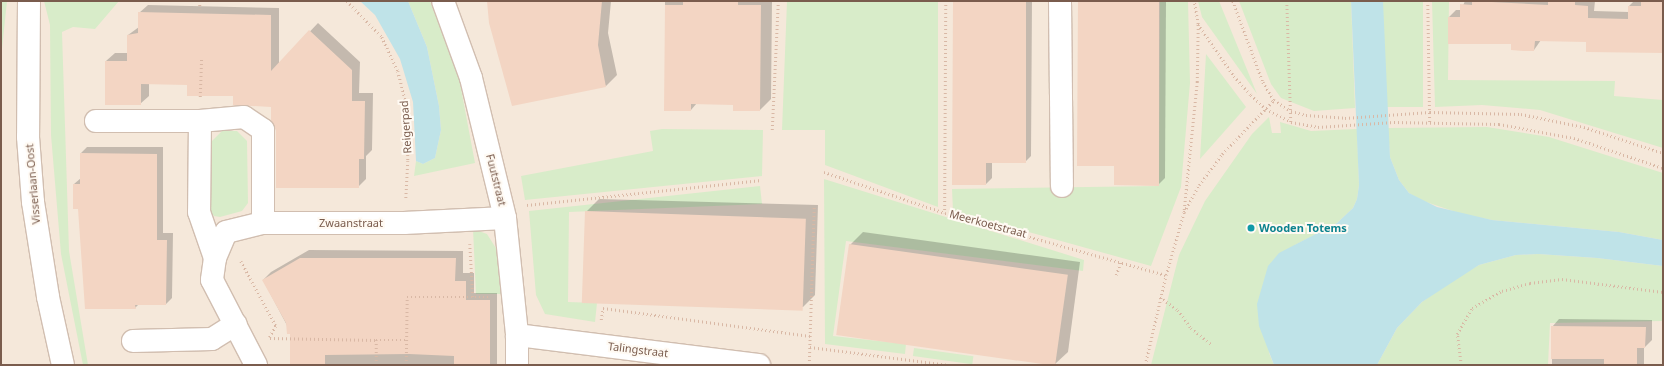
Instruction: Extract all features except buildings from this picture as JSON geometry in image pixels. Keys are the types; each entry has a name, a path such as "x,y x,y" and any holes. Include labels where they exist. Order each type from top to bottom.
{"street":[{"name":"Visserlaan-Oost","path":"29,1 28,129 33,202 48,298 63,365"},
{"name":"Fuutstraat","path":"443,1 471,78 504,213 517,335 517,365"},
{"path":"1060,1 1062,186"},
{"path":"96,121 200,121 244,117 263,130 263,223"},
{"path":"200,121 199,212 215,258"},
{"name":"Zwaanstraat","path":"226,232 263,223 404,223 468,220 504,213"},
{"path":"226,232 215,258 212,280 256,364"},
{"path":"133,341 212,339 236,324"},
{"name":"Talingstraat","path":"517,335 760,365"}],"path":[{"path":"200,1 200,8"},
{"name":"Reigerpad","path":"347,1 382,38 398,71 407,107 408,161 404,223"},
{"path":"772,130 778,1"},
{"name":"Meerkoetstraat","path":"946,1 945,212 1121,261 1166,276"},
{"path":"1145,365 1160,297 1184,212 1197,82 1198,24 1194,1"},
{"path":"1233,1 1254,59 1274,100 1291,111 1306,116 1345,118 1397,116 1430,112 1494,112 1555,119 1663,153"},
{"path":"1288,1 1291,122"},
{"path":"1428,1 1430,122"},
{"path":"1198,24 1234,76 1266,109 1291,122 1318,126 1394,122 1499,124 1548,132 1663,168"},
{"path":"200,121 201,59"},
{"path":"1184,212 1199,185 1222,154 1274,100"},
{"path":"824,172 945,212"},
{"path":"504,213 762,180"},
{"path":"809,365 814,206"},
{"path":"468,220 473,297"},
{"path":"226,232 276,326 256,364"},
{"path":"1116,275 1121,261"},
{"path":"1461,365 1457,334 1472,308 1502,291 1530,283 1562,279 1663,292"},
{"path":"406,365 408,297 513,297"},
{"path":"1160,297 1178,310 1191,328 1212,345"},
{"path":"600,327 602,308 810,336"},
{"path":"270,338 406,340"},
{"path":"376,340 376,365"},
{"path":"810,347 949,365"}],"shaded area":[{"path":"1,1 1663,1 1663,365 1,365"}],"green space":[{"path":"1,1 7,1 1,58"},
{"path":"44,1 119,1 95,29 73,27 62,32 69,251 88,365 83,365 61,254 51,135 50,25"},
{"path":"408,1 430,1 459,78 475,163 414,176 416,161 423,164 435,158 441,130 439,106 427,47"},
{"path":"787,1 938,1 938,207 825,165 825,130 782,130"},
{"path":"1160,1 1188,1 1190,83 1181,187 1151,266 953,211 952,189 1159,186"},
{"path":"1198,1 1219,1 1257,94 1202,17"},
{"path":"1239,1 1351,1 1355,108 1314,111 1281,98 1271,84"},
{"path":"1382,1 1423,1 1423,107 1382,107"},
{"path":"1432,1 1449,1 1448,80 1615,81 1614,96 1663,100 1663,148 1540,110 1482,105 1435,107"},
{"path":"1206,54 1246,107 1200,159"},
{"path":"1269,117 1272,133 1281,133 1280,122 1311,131 1357,129 1359,185 1357,199 1353,208 1337,223 1295,245 1269,353 1274,365 1151,365 1179,255 1205,201 1252,134"},
{"path":"1487,127 1549,137 1663,173 1663,240 1619,232 1492,220 1462,214 1420,200 1409,193 1399,180 1390,157 1388,128"},
{"path":"662,129 763,130 762,176 525,200 521,176 653,151 650,131"},
{"path":"222,131 237,131 247,141 248,203 242,211 220,217 214,216 208,210 209,144"},
{"path":"824,179 1084,260 1083,271 846,241 833,336 906,344 905,354 825,344"},
{"path":"760,186 762,204 569,212 568,302 597,303 595,322 545,314 536,295 529,211"},
{"path":"473,229 487,234 499,253 503,294 476,294"},
{"path":"1538,254 1597,258 1663,266 1663,321 1550,323 1548,365 1377,365 1397,328 1422,302 1451,281 1479,265 1516,255"},
{"path":"914,348 973,356 972,364 913,356"}],"water":[{"path":"360,1 408,1 427,47 439,106 441,130 435,158 423,164 416,161 413,102 400,59 375,15"},
{"path":"1351,1 1383,1 1390,157 1399,180 1409,193 1437,207 1492,220 1619,232 1663,240 1663,266 1597,258 1538,254 1516,255 1479,265 1422,302 1397,328 1377,365 1274,365 1259,326 1257,304 1268,266 1279,253 1337,223 1353,208 1357,199 1359,185"}],"place":[{"name":"Wooden Totems","path":"1251,228"}]}
